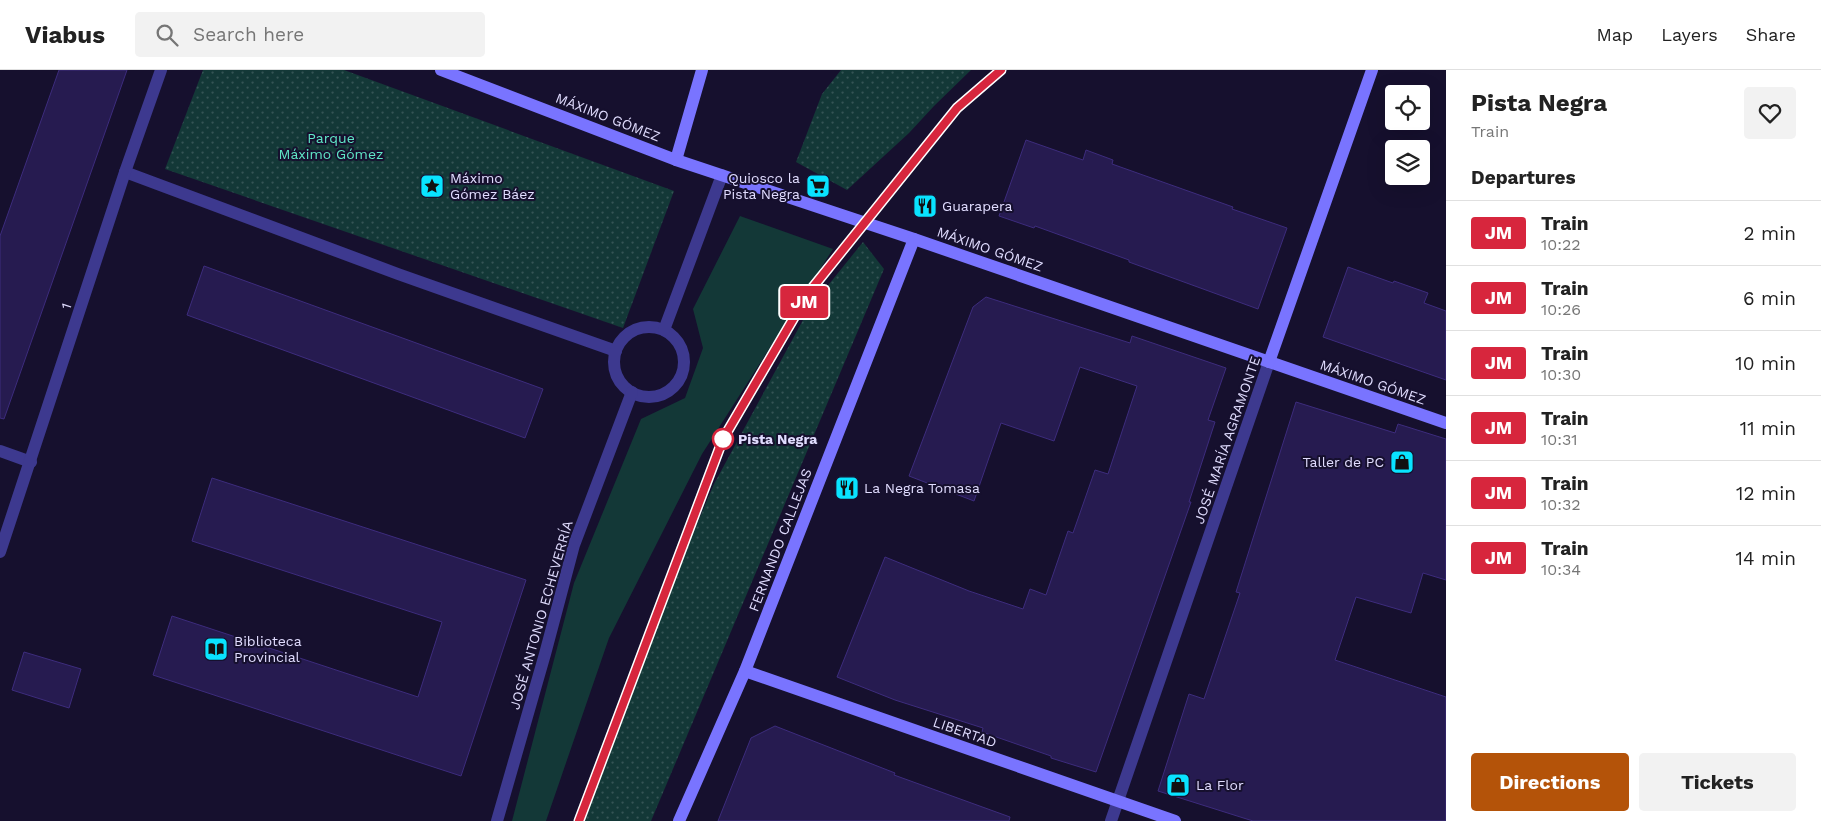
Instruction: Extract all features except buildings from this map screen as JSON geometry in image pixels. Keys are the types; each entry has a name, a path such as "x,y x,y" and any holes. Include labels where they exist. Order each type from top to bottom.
{"street":[{"name":"1","path":"0,552 125,172 161,70"},
{"name":"MÁXIMO GÓMEZ","path":"441,70 676,160 914,239 1446,423"},
{"path":"676,160 702,70"},
{"name":"JOSÉ MARÍA AGRAMONTE","path":"1111,821 1372,70"},
{"path":"125,172 398,274 616,351"},
{"path":"664,330 722,175"},
{"name":"FERNANDO CALLEJAS","path":"679,821 745,671 914,239"},
{"path":"652,327 664,330 679,343 683,352 684,366 680,379 671,390 658,396 645,396 632,392 616,374 614,362 616,351 626,337 641,328 652,327"},
{"name":"JOSÉ ANTONIO ECHEVERRÍA","path":"497,821 574,545 632,392"},
{"path":"0,451 30,462"},
{"name":"LIBERTAD","path":"745,671 1175,821"}],"green space":[{"name":"Parque Máximo Gómez","path":"203,70 344,70 674,191 623,328 165,169"},
{"path":"841,70 971,70 909,133 847,190 796,162 822,94"},
{"path":"740,216 833,249 702,454 609,638 546,821 512,821 574,583 641,419 685,398 703,348 693,309"},
{"path":"863,242 884,269 651,821 583,821 649,636 714,484 809,309"}],"railway":[{"path":"579,821 723,439 809,292 957,108 1001,70"}],"train":[{"name":"JM","path":"579,821 723,439 809,292 957,108 1001,70"}],"place":[{"name":"Máximo Gómez Báez","path":"432,186"},
{"name":"Quiosco la Pista Negra","path":"818,186"},
{"name":"Guarapera","path":"925,206"},
{"name":"Pista Negra","path":"723,439"},
{"name":"Taller de PC","path":"1402,462"},
{"name":"La Negra Tomasa","path":"847,488"},
{"name":"Biblioteca Provincial","path":"216,649"},
{"name":"La Flor","path":"1178,785"}]}
